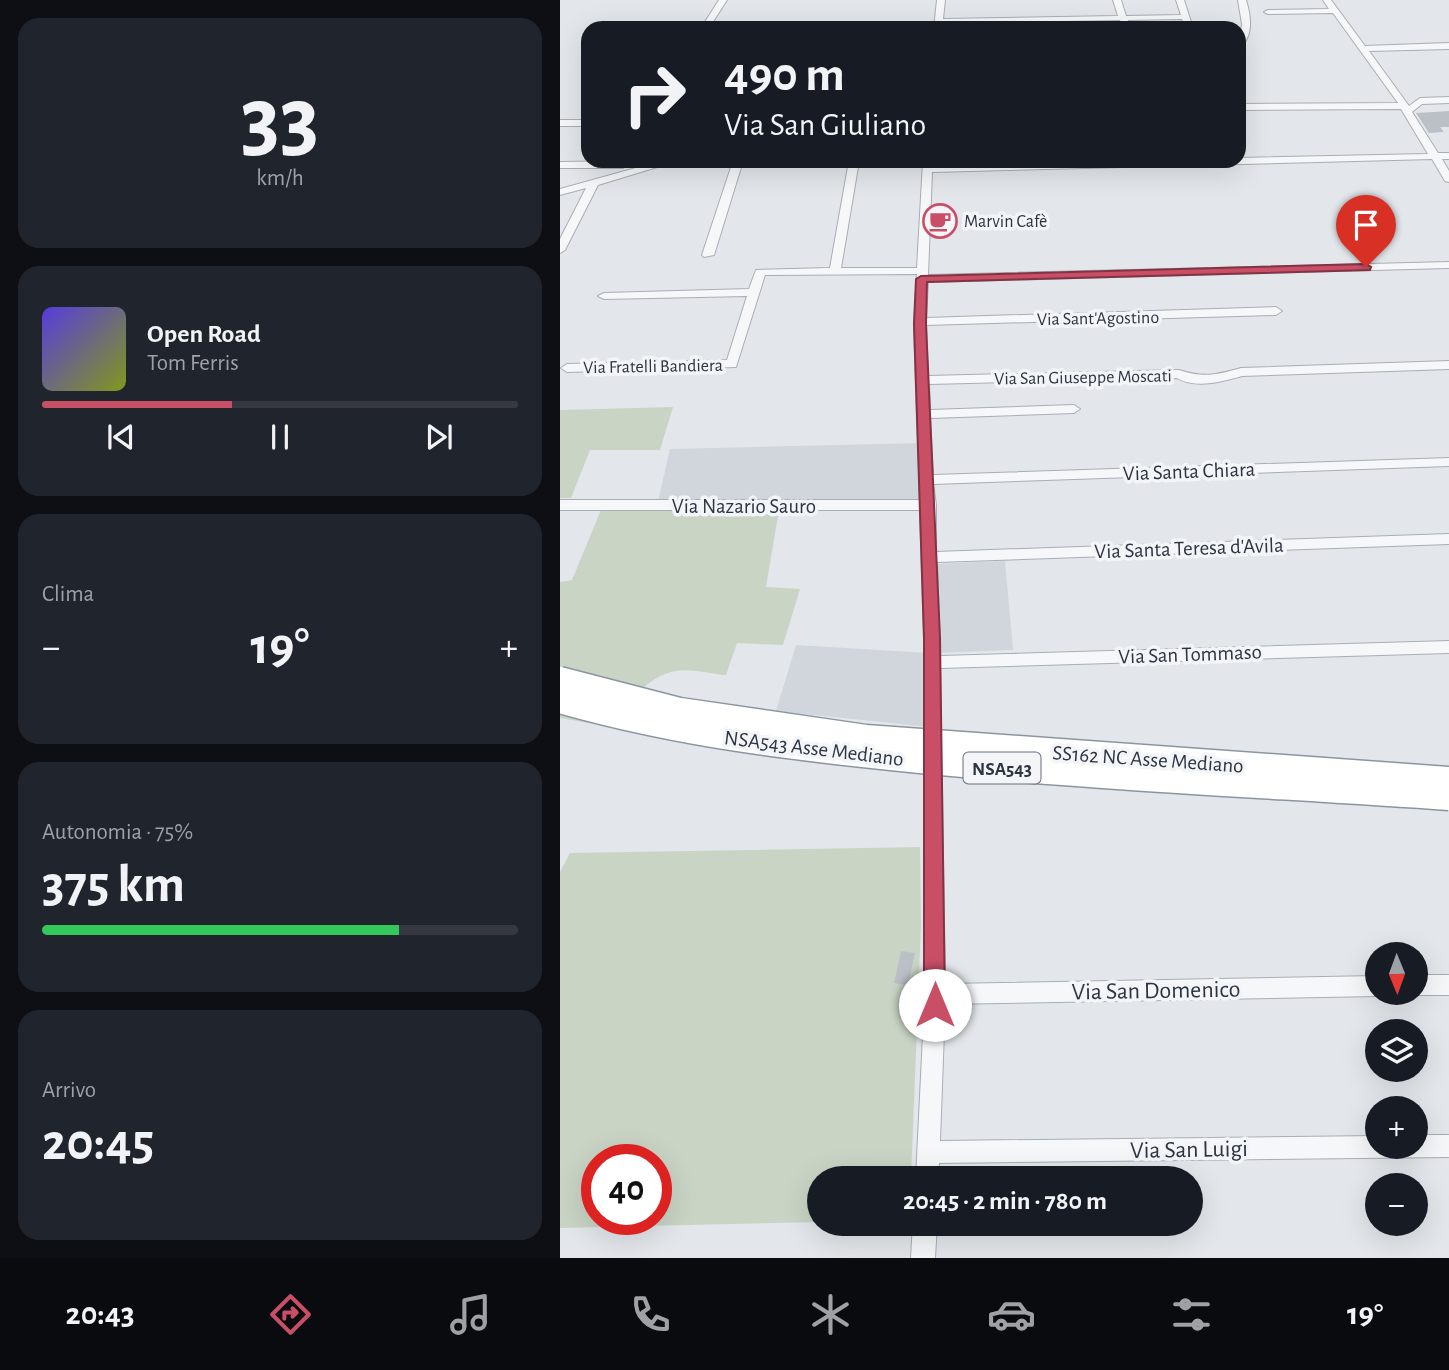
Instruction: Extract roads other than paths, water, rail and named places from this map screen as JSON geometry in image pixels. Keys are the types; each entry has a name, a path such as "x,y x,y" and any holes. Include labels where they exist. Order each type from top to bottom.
{"highway":[{"name":"SS162 NC Asse Mediano","path":"560,679 671,707 779,727 963,746 1449,779"},
{"name":"NSA543 Asse Mediano","path":"560,701 665,727 784,747 952,764 1449,798"}],"street":[{"path":"710,21 723,0"},
{"path":"938,21 941,0"},
{"path":"1116,0 1125,21"},
{"path":"1180,0 1187,21"},
{"path":"1242,0 1244,21"},
{"path":"1327,0 1391,87 1449,179"},
{"path":"1268,12 1335,11"},
{"path":"1031,21 1186,17"},
{"path":"1362,49 1449,46"},
{"path":"1391,87 1423,100"},
{"path":"1246,107 1323,101 1403,106 1423,100 1449,100"},
{"path":"560,123 581,123"},
{"path":"1246,161 1449,156"},
{"path":"560,165 581,165"},
{"path":"560,192 647,168"},
{"path":"708,255 736,168"},
{"path":"835,272 853,168"},
{"path":"927,1166 935,994 929,505 920,322 928,168"},
{"path":"561,247 594,183"},
{"name":"Via Fratelli Bandiera","path":"567,368 732,364 760,272 921,275 1449,265"},
{"path":"604,296 754,292"},
{"name":"Via Sant'Agostino","path":"920,322 1276,311"},
{"name":"Via San Giuseppe Moscati","path":"923,380 1179,374 1188,379 1217,379 1241,372 1449,365"},
{"path":"925,414 1074,409"},
{"name":"Via Santa Chiara","path":"928,480 1449,462"},
{"name":"Via Nazario Sauro","path":"560,505 929,505"},
{"name":"Via Santa Teresa d'Avila","path":"930,557 1449,538"},
{"name":"Via San Tommaso","path":"932,662 1449,647"},
{"path":"1428,985 1449,985"},
{"name":"Via San Domenico","path":"935,994 1365,986"},
{"name":"Via San Luigi","path":"928,1152 1449,1146"},
{"path":"923,1258 924,1236"}],"place":[{"name":"Marvin Cafè","path":"940,221"}]}
